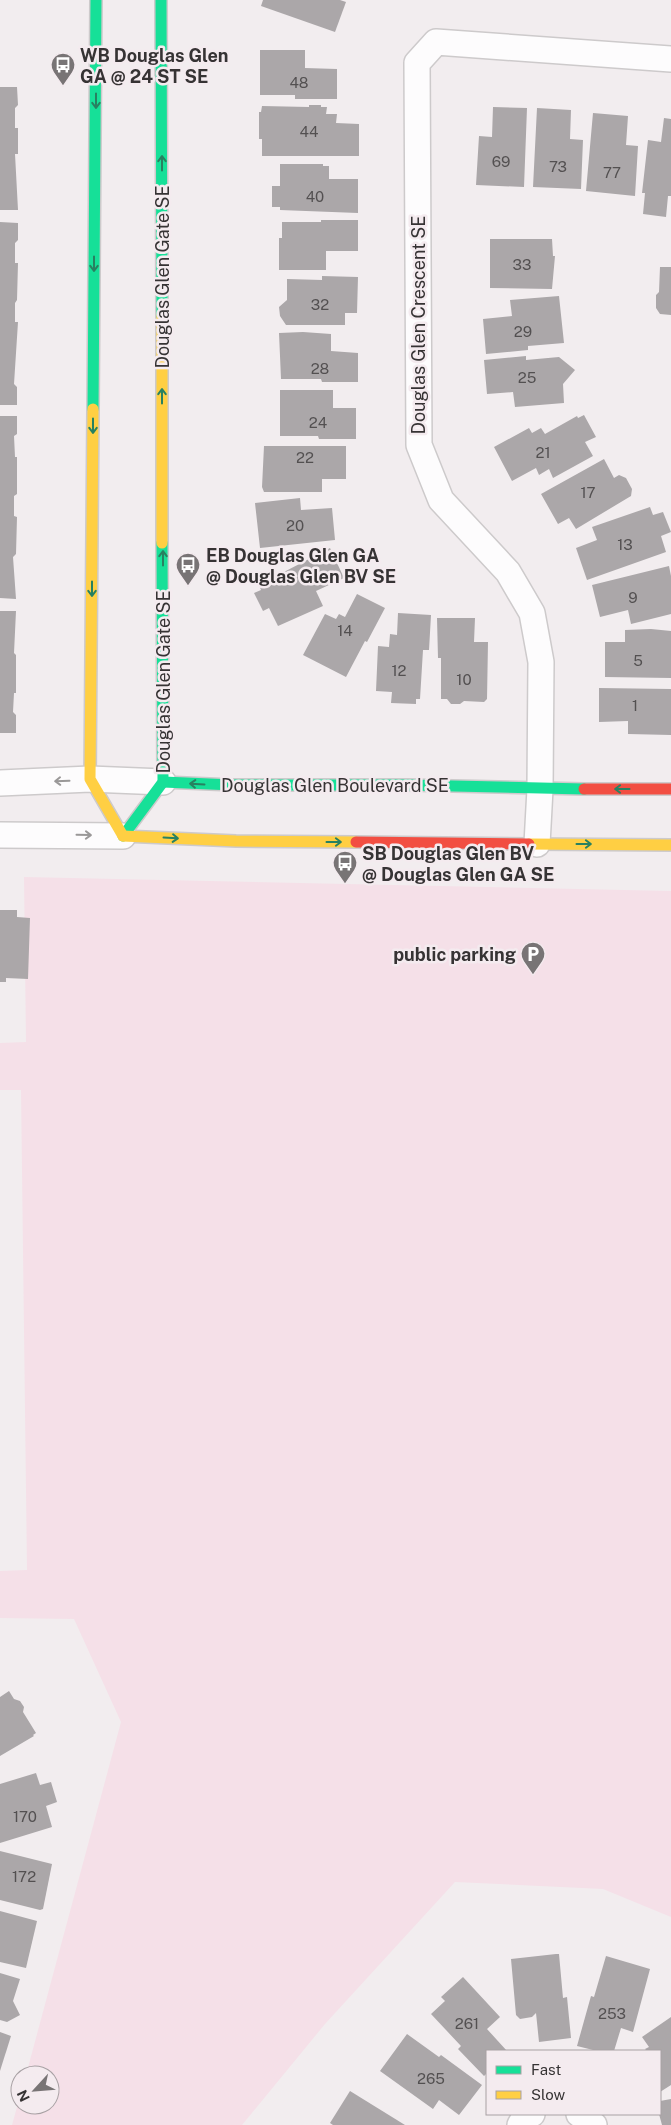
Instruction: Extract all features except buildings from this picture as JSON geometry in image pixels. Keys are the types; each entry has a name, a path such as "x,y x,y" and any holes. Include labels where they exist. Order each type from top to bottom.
{"street":[{"path":"96,0 90,779 123,836"},
{"name":"Douglas Glen Gate SE","path":"123,836 163,782 161,0"},
{"name":"Douglas Glen Crescent SE","path":"537,844 540,789 541,662 532,614 508,572 441,500 419,445 417,63 436,42 671,59"},
{"name":"Douglas Glen Boulevard SE","path":"0,783 90,779 233,786 408,785 540,789 671,789"},
{"path":"0,834 123,836 236,841 671,845"},
{"path":"520,2125 524,2118 530,2115"},
{"path":"580,2115 594,2125"}],"shaded area":[{"path":"24,877 671,891 671,1917 603,1889 455,1882 325,2024 242,2125 12,2125 15,2115 60,2115 60,2065 29,2065 121,1722 74,1619 0,1618 0,1571 27,1570 21,1090 0,1090 0,1043 26,1042"}],"traffic: fast":[{"path":"93,409 96,0"},
{"path":"161,0 162,316"},
{"path":"123,836 163,782 162,543"},
{"path":"163,782 233,785 408,785 584,789"}],"traffic: slow":[{"path":"162,316 162,543"},
{"path":"93,409 90,779 123,836"},
{"path":"123,836 236,841 356,842"},
{"path":"529,844 671,845"}],"traffic: jam":[{"path":"584,789 671,789"},
{"path":"356,842 529,844"}],"place":[{"name":"WB Douglas Glen GA @ 24 ST SE","path":"63,86"},
{"name":"EB Douglas Glen GA @ Douglas Glen BV SE","path":"188,586"},
{"name":"SB Douglas Glen BV @ Douglas Glen GA SE","path":"345,884"},
{"name":"public parking","path":"533,975"}]}
